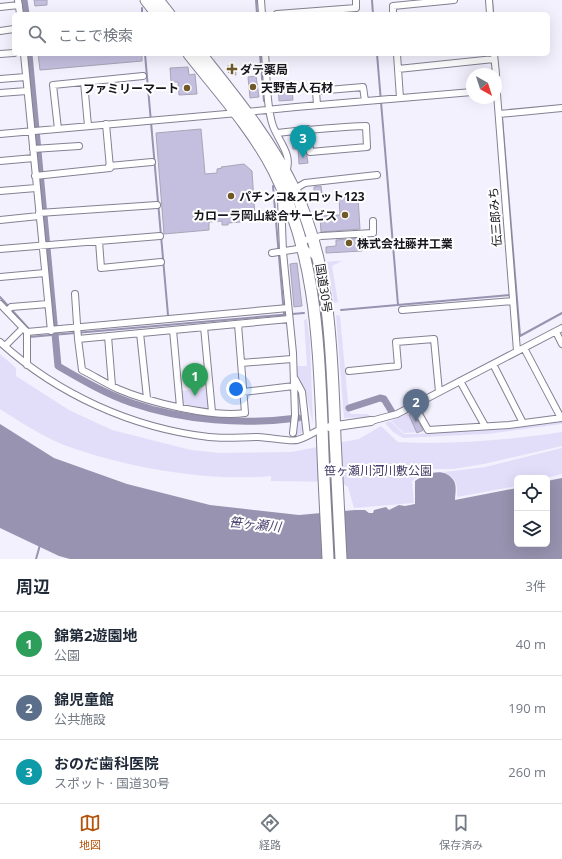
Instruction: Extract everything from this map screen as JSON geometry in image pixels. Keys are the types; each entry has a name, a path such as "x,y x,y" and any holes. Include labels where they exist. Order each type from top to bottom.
{"highway":[{"path":"146,0 155,12"},
{"path":"158,0 168,12"},
{"name":"国道30号","path":"191,56 289,186"},
{"name":"国道30号","path":"203,56 247,112 274,151 289,186 306,242 316,314 328,559"},
{"name":"国道30号","path":"306,242 318,258 327,308 341,559"}],"street":[{"path":"260,0 262,12"},
{"path":"303,12 356,8 356,0"},
{"path":"393,12 393,6 454,0"},
{"path":"489,0 490,12"},
{"path":"0,7 19,3"},
{"path":"0,31 12,29"},
{"path":"0,54 12,53"},
{"path":"24,56 27,91 35,130 37,149 34,158 39,176 36,188 42,214 46,246 45,273 48,304 54,330"},
{"path":"265,56 270,110 273,125 288,158 289,164 289,186 281,198 278,253 287,312 294,375 295,418 293,433"},
{"path":"397,56 400,98"},
{"path":"398,69 494,57 495,68"},
{"path":"58,128 54,85 143,76"},
{"path":"0,79 26,77"},
{"path":"84,82 88,126"},
{"path":"317,105 316,91 363,87 365,101"},
{"path":"0,93 27,91"},
{"path":"0,134 466,92"},
{"name":"伝三郎みち","path":"498,104 518,352"},
{"path":"499,114 562,108"},
{"path":"106,124 109,166"},
{"path":"277,133 308,129 366,126 368,147 310,152 308,129"},
{"path":"37,149 79,146"},
{"path":"0,161 34,158"},
{"path":"39,176 110,168 109,166 152,162"},
{"path":"289,186 377,175"},
{"path":"0,191 36,188"},
{"path":"0,220 42,214 157,205"},
{"path":"278,253 306,242 373,233 373,221"},
{"path":"0,249 160,236"},
{"path":"99,241 101,268 161,262"},
{"path":"0,277 45,273"},
{"path":"75,294 77,333 82,370 112,386 180,407 212,412 245,413 238,324"},
{"path":"402,310 513,301"},
{"path":"0,304 9,309 25,330 27,365"},
{"path":"9,309 48,304"},
{"path":"287,312 238,324 108,336 54,330 25,330 2,344 27,365 91,403 136,420 166,429 210,437 271,437 295,441 307,436 335,431 398,414 562,328"},
{"path":"77,333 287,312"},
{"path":"204,327 212,412"},
{"path":"173,330 180,407"},
{"path":"556,332 562,344"},
{"path":"140,333 147,398"},
{"path":"108,336 112,386"},
{"path":"350,371 398,366 396,342 434,339 439,392"},
{"path":"414,405 428,430 523,423 562,418 524,348"},
{"path":"241,363 292,359"},
{"path":"493,364 523,423"},
{"path":"294,375 302,392 307,436"},
{"path":"460,381 485,426"},
{"path":"243,392 294,386"}],"green space":[{"path":"342,261 332,266 338,302 334,303 327,262"},
{"path":"315,269 322,304 326,409 313,271"},
{"path":"336,315 340,316 349,412 351,414 367,414 373,417 344,418"},
{"path":"307,319 310,341 313,424 306,393 295,369 295,366 307,366 304,320"},
{"name":"笹ヶ瀬川河川敷公園","path":"0,354 16,368 16,376 69,410 112,430 191,450 220,453 291,452 359,439 381,426 398,442 439,443 480,441 562,432 562,446 484,464 454,469 428,469 412,481 414,503 354,508 348,487 340,482 271,481 271,476 220,477 193,475 113,460 64,445 23,424 0,409"},
{"path":"208,388 210,406 207,408 183,404 180,391"},
{"path":"298,389 301,394 303,432 294,438 299,421"},
{"path":"414,411 425,432 404,433 391,421"},
{"path":"562,420 562,424 487,434 403,438 393,432 385,423 390,421 404,434 417,434 524,425"},
{"path":"562,448 562,474 550,477 550,475 514,475 514,487 457,497 457,488 454,479 444,472 485,467"}],"water":[{"name":"笹ヶ瀬川","path":"0,424 54,458 127,484 210,505 299,515 355,510 365,510 369,513 373,513 374,510 386,507 389,510 399,505 405,506 415,504 415,481 435,472 446,474 454,481 456,488 455,500 514,489 514,547 550,547 550,480 562,478 562,559 70,559 59,556 0,528"}],"building":[{"path":"34,0 47,0 47,5 35,6"},
{"path":"38,56 142,56 142,61 40,70"},
{"name":"ダテ薬局","path":"227,66 235,66 236,75 231,75 228,72"},
{"path":"188,67 189,75 195,74 197,94 179,95 178,82 171,82 170,68"},
{"name":"天野吉人石材","path":"256,76 259,97 250,98 248,77"},
{"path":"291,81 293,100 279,101 278,82"},
{"path":"201,129 205,174 217,173 217,169 222,168 221,167 244,164 252,171 255,218 241,219 241,222 228,223 228,225 222,225 222,221 209,222 209,230 164,234 156,133"},
{"path":"301,139 304,139 308,163 299,164 298,149 293,149 292,143 301,142"},
{"path":"321,186 322,193 314,193 314,187"},
{"name":"カローラ岡山総合サービス","path":"358,197 360,229 321,232 320,216 340,215 339,198"},
{"name":"株式会社藤井工業","path":"361,238 362,251 326,253 326,247 336,246 336,240"},
{"path":"297,263 302,306 294,307 290,264"},
{"path":"413,413 423,430 417,433 409,415"}],"waterway":[{"path":"24,0 26,12"},
{"path":"256,0 257,12"},
{"path":"372,0 373,12"},
{"path":"492,0 493,12"},
{"path":"29,56 58,366 94,386 122,399 172,414 193,418 235,421 298,418"},
{"path":"145,56 168,315"},
{"path":"260,56 264,101"},
{"path":"377,56 398,305"},
{"path":"502,117 520,336 562,313"},
{"path":"273,186 284,315"},
{"path":"341,310 510,295"},
{"path":"0,297 29,329"},
{"path":"29,337 304,313"},
{"path":"349,408 380,398 384,399 392,412"},
{"path":"36,559 40,545"}],"place":[{"name":"ダテ薬局","path":"232,69"},
{"name":"天野吉人石材","path":"253,87"},
{"name":"ファミリーマート","path":"187,88"},
{"name":"おのだ歯科医院","path":"303,158"},
{"name":"パチンコ&スロット123","path":"231,196"},
{"name":"カローラ岡山総合サービス","path":"345,215"},
{"name":"株式会社藤井工業","path":"349,243"},
{"name":"錦第2遊園地","path":"195,396"},
{"name":"錦児童館","path":"416,422"}]}
